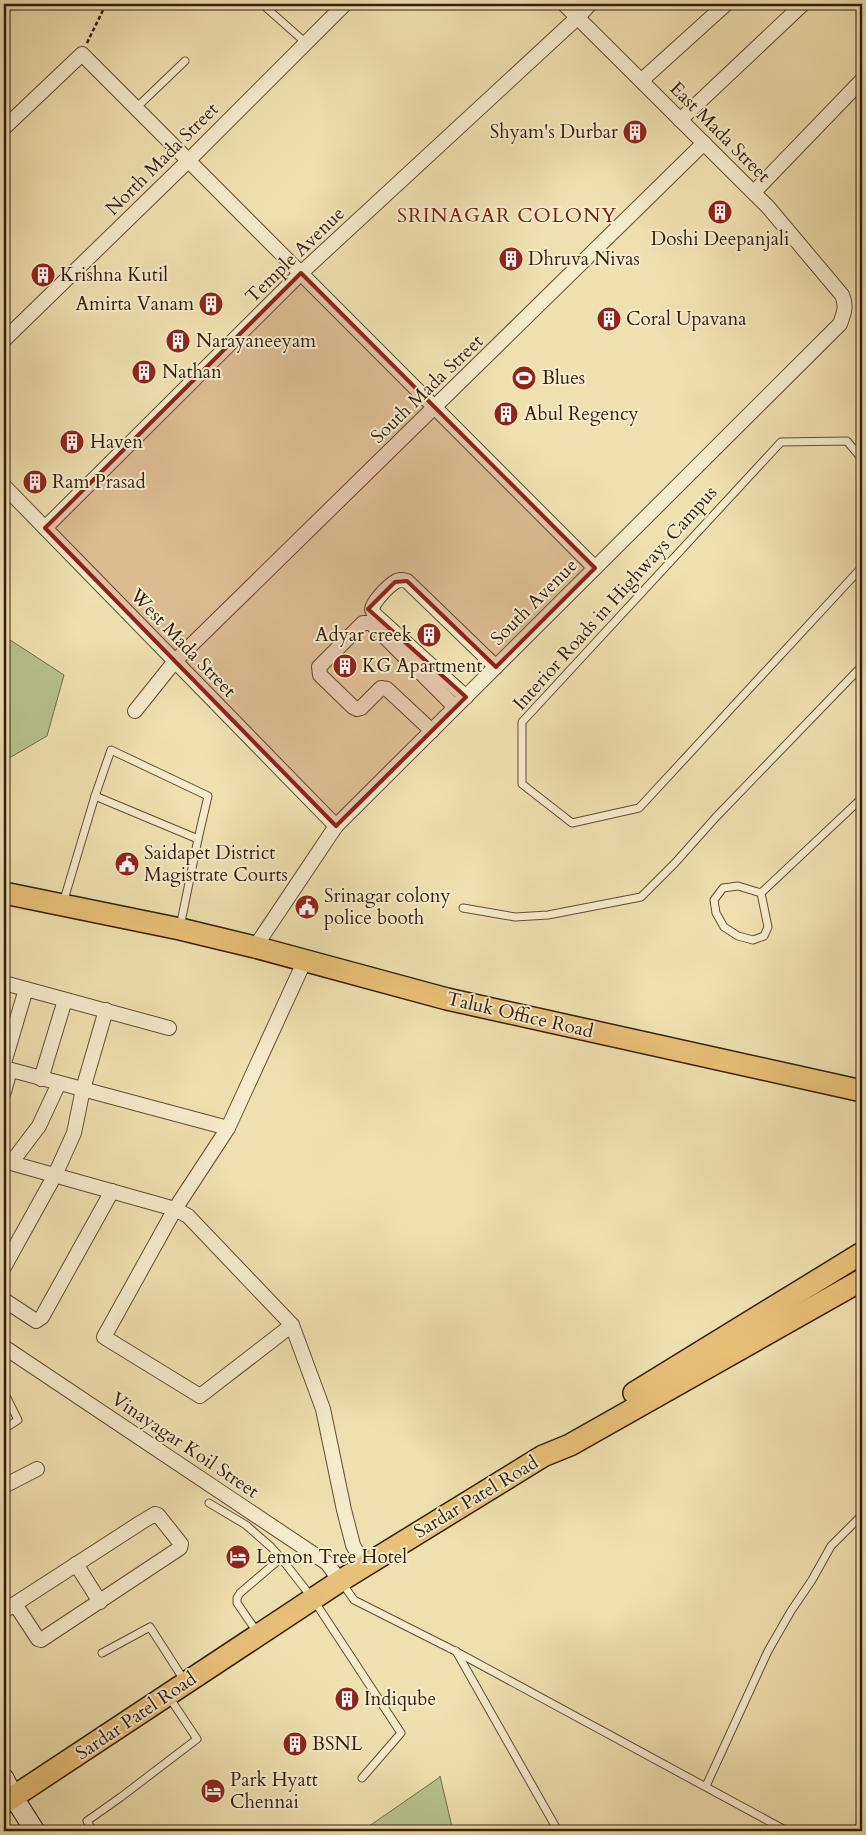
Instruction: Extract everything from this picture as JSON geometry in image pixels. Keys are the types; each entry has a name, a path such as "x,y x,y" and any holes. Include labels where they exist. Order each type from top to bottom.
{"main road":[{"name":"Taluk Office Road","path":"4,894 180,929 305,960 447,999 862,1091"},
{"path":"799,1077 862,1101"},
{"path":"543,1456 566,1435 862,1254"},
{"name":"Sardar Patel Road","path":"9,1800 313,1598 543,1456 570,1445 862,1280"},
{"path":"4,1778 9,1800 35,1831"}],"street":[{"name":"East Mada Street","path":"564,4 754,192 842,295"},
{"name":"Temple Avenue","path":"45,528 302,273 590,4"},
{"path":"642,80 726,4"},
{"path":"680,120 803,4"},
{"name":"North Mada Street","path":"4,340 306,43 340,5"},
{"path":"4,128 82,54 595,568"},
{"path":"754,192 862,80"},
{"name":"South Mada Street","path":"135,712 175,662 704,143"},
{"name":"South Avenue","path":"254,947 336,826 840,324 845,312 846,302 842,295"},
{"name":"West Mada Street","path":"4,486 336,826"},
{"path":"466,697 374,614 373,604 395,582 407,581 496,667"},
{"path":"432,731 384,688 381,688 361,708 353,707 320,675 319,668 363,623 371,623 455,707"},
{"path":"292,1325 200,1396 104,1338 175,1209 228,1128 305,960"},
{"path":"4,983 169,1028"},
{"path":"4,1092 6,1067 26,989"},
{"path":"41,1079 65,1000"},
{"path":"4,1267 55,1175 74,1133 83,1089 106,1010"},
{"path":"6,1067 41,1079 228,1128"},
{"path":"58,1083 39,1126 7,1162 175,1209 188,1216 292,1325 323,1409 353,1545 364,1566"},
{"path":"4,1300 36,1321 42,1317 112,1191"},
{"name":"Vinayagar Koil Street","path":"4,1347 327,1563 340,1581"},
{"path":"4,1486 37,1468"},
{"path":"155,1514 158,1515 181,1544 180,1548 100,1602 41,1640 38,1639 9,1608 76,1564 155,1514"},
{"path":"76,1564 100,1602"}],"lane":[{"path":"262,4 306,43"},
{"path":"136,108 186,61"},
{"name":"Interior Roads in Highways Campus","path":"862,459 847,441 781,442 522,722 522,784 572,823 639,808 862,567"},
{"path":"463,908 515,917 540,916 640,897 675,863 716,817 862,666"},
{"path":"62,905 111,750 208,796 180,929"},
{"path":"95,796 198,840"},
{"path":"761,893 862,798"},
{"path":"738,886 761,893 768,928 764,936 753,940 738,936 724,927 716,914 714,900 723,888 738,886"},
{"path":"4,1392 18,1420 4,1429"},
{"path":"209,1503 246,1525 281,1558 313,1598 401,1733 362,1778"},
{"path":"706,1786 768,1651 790,1611 812,1580 831,1546 862,1514"},
{"path":"259,1634 237,1603 237,1598 240,1593 281,1558"},
{"path":"340,1581 354,1600 455,1651 787,1831"},
{"path":"102,1653 150,1627 186,1682"},
{"path":"455,1651 558,1831"},
{"path":"93,1831 87,1821 197,1739 168,1694"}],"path":[{"path":"82,54 106,4"}],"highlighted area":[{"path":"301,273 595,568 496,667 407,581 395,582 368,609 466,697 336,826 45,528"}],"green space":[{"path":"4,636 64,675 47,736 4,761"},
{"path":"440,1777 453,1831 362,1831"}],"place":[{"name":"Shyam's Durbar","path":"635,132"},
{"name":"Doshi Deepanjali","path":"720,212"},
{"name":"Dhruva Nivas","path":"511,259"},
{"name":"Krishna Kutil","path":"43,275"},
{"name":"Amirta Vanam","path":"211,304"},
{"name":"Coral Upavana","path":"609,319"},
{"name":"Narayaneeyam","path":"178,341"},
{"name":"Nathan","path":"144,372"},
{"name":"Blues","path":"524,378"},
{"name":"Abul Regency","path":"506,414"},
{"name":"Haven","path":"72,442"},
{"name":"Ram Prasad","path":"35,482"},
{"name":"Adyar creek","path":"429,635"},
{"name":"KG Apartment","path":"345,666"},
{"name":"Saidapet District Magistrate Courts","path":"127,864"},
{"name":"Srinagar colony police booth","path":"307,907"},
{"name":"Lemon Tree Hotel","path":"238,1557"},
{"name":"Indiqube","path":"347,1699"},
{"name":"BSNL","path":"295,1744"},
{"name":"Park Hyatt Chennai","path":"213,1791"}],"district":[{"name":"SRINAGAR COLONY","path":"507,215"}]}
